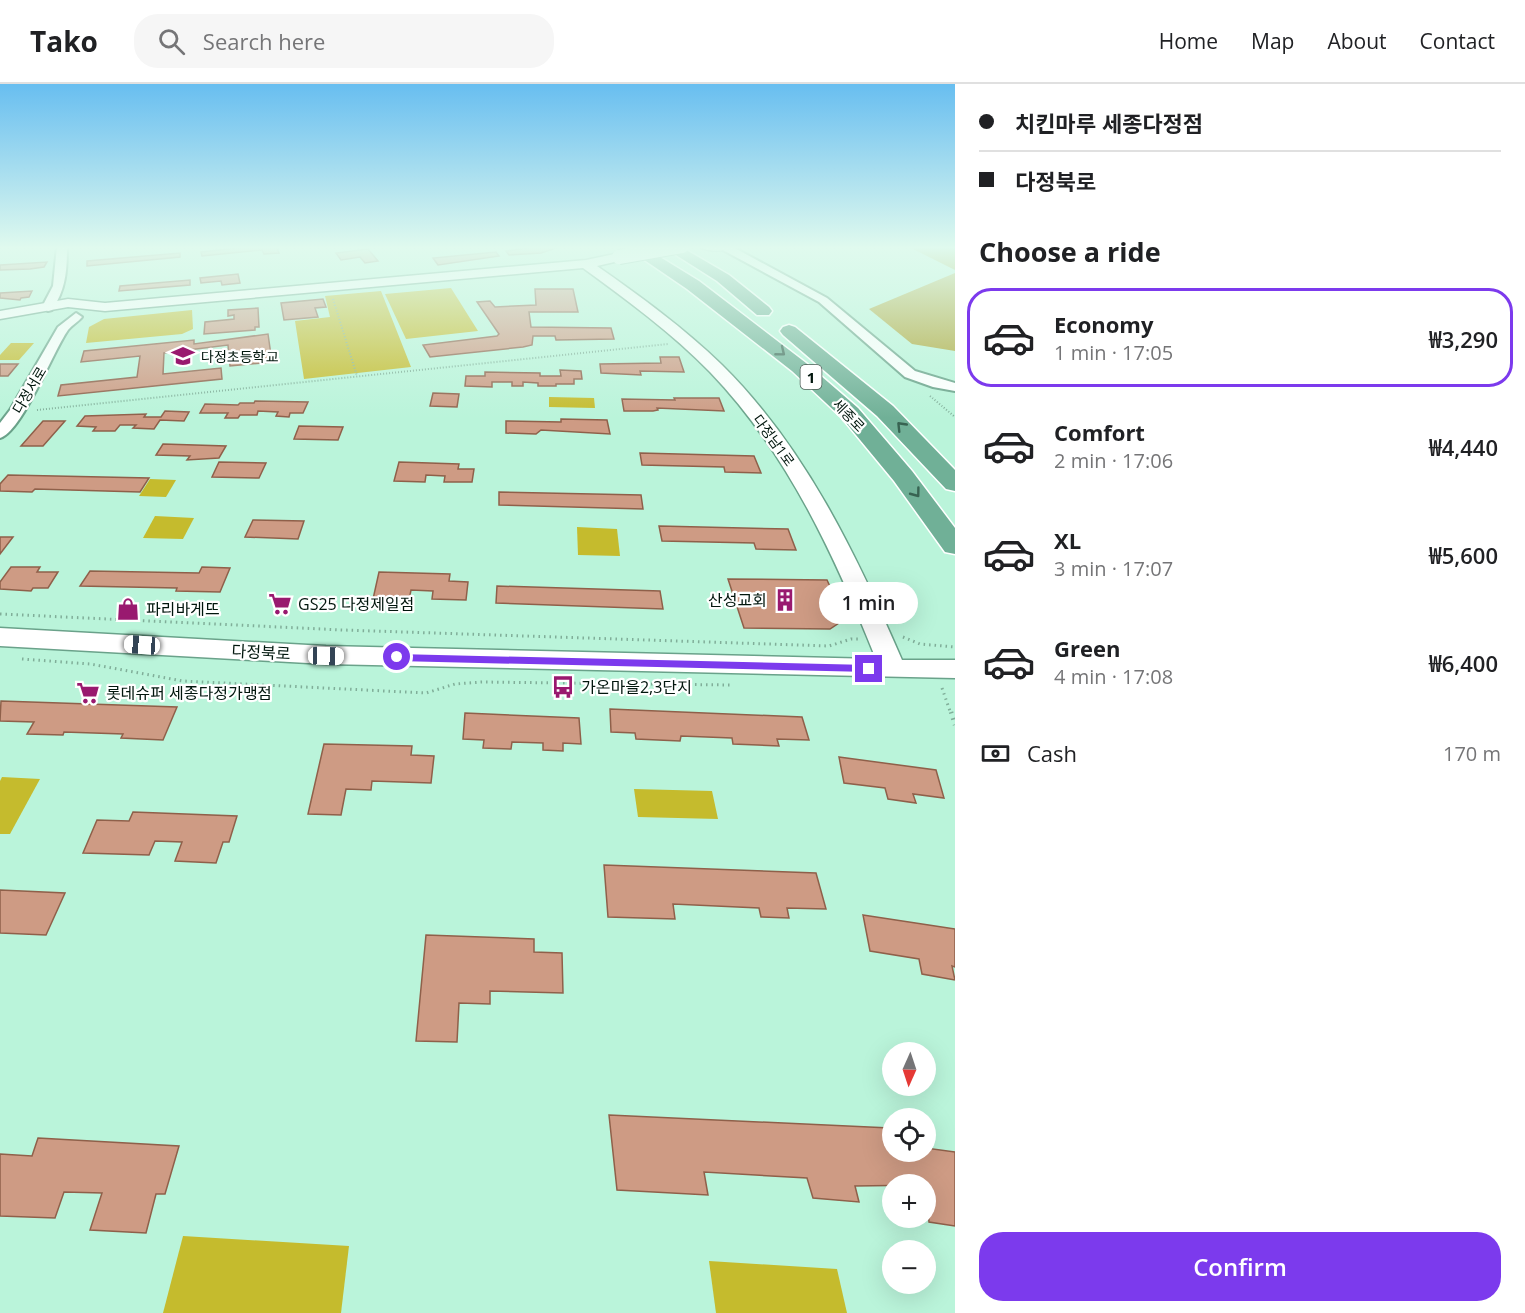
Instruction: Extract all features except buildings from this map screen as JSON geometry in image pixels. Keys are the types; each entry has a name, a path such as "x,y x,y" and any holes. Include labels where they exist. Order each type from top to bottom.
{"highway":[{"name":"세종로","path":"719,303 800,367 850,413 903,476 955,546"},
{"name":"세종로","path":"750,303 831,363 885,411 955,484"},
{"path":"754,303 776,321"}],"street":[{"path":"53,303 46,316 54,345"},
{"path":"73,303 80,311"},
{"path":"0,317 46,316 59,320 80,311 148,303"},
{"name":"다정남1로","path":"640,303 717,370 755,414 798,475 834,534 892,669"},
{"path":"827,303 910,374 938,384 955,387"},
{"name":"다정서로","path":"0,433 17,411 64,327 80,311"},
{"name":"다정북로","path":"6,647 892,669 944,668"}],"path":[{"path":"335,303 357,376"},
{"path":"17,411 678,343"},
{"path":"953,415 955,407"},
{"path":"0,614 343,630 818,646 830,646 851,639"},
{"path":"6,647 183,681 426,693 455,684 482,682 735,685"},
{"path":"944,668 955,725"}],"shaded area":[{"path":"327,303 386,303 411,367 304,379 295,321 330,317"},
{"path":"389,303 461,303 478,331 406,339"},
{"path":"882,303 955,303 955,351 912,344 869,309"},
{"path":"192,310 193,329 182,334 86,343 89,327 104,319"},
{"path":"11,343 34,343 19,360 0,360 0,355"},
{"path":"549,397 594,398 595,408 549,407"},
{"path":"150,479 176,480 166,497 139,496"},
{"path":"155,516 194,518 183,539 143,538"},
{"path":"577,527 617,529 620,556 578,555"},
{"path":"2,777 40,779 10,834 0,834 0,781"},
{"path":"634,789 712,791 718,819 638,817"},
{"path":"183,1236 349,1246 341,1313 163,1313"},
{"path":"709,1261 837,1269 847,1313 716,1313"}],"place":[{"name":"다정초등학교","path":"183,356"},
{"name":"산성교회","path":"785,600"},
{"name":"GS25 다정제일점","path":"280,604"},
{"name":"파리바게뜨","path":"128,609"},
{"name":"가온마을2,3단지","path":"563,687"},
{"name":"롯데슈퍼 세종다정가맹점","path":"88,693"}],"route":[{"path":"397,657 869,669"}]}
